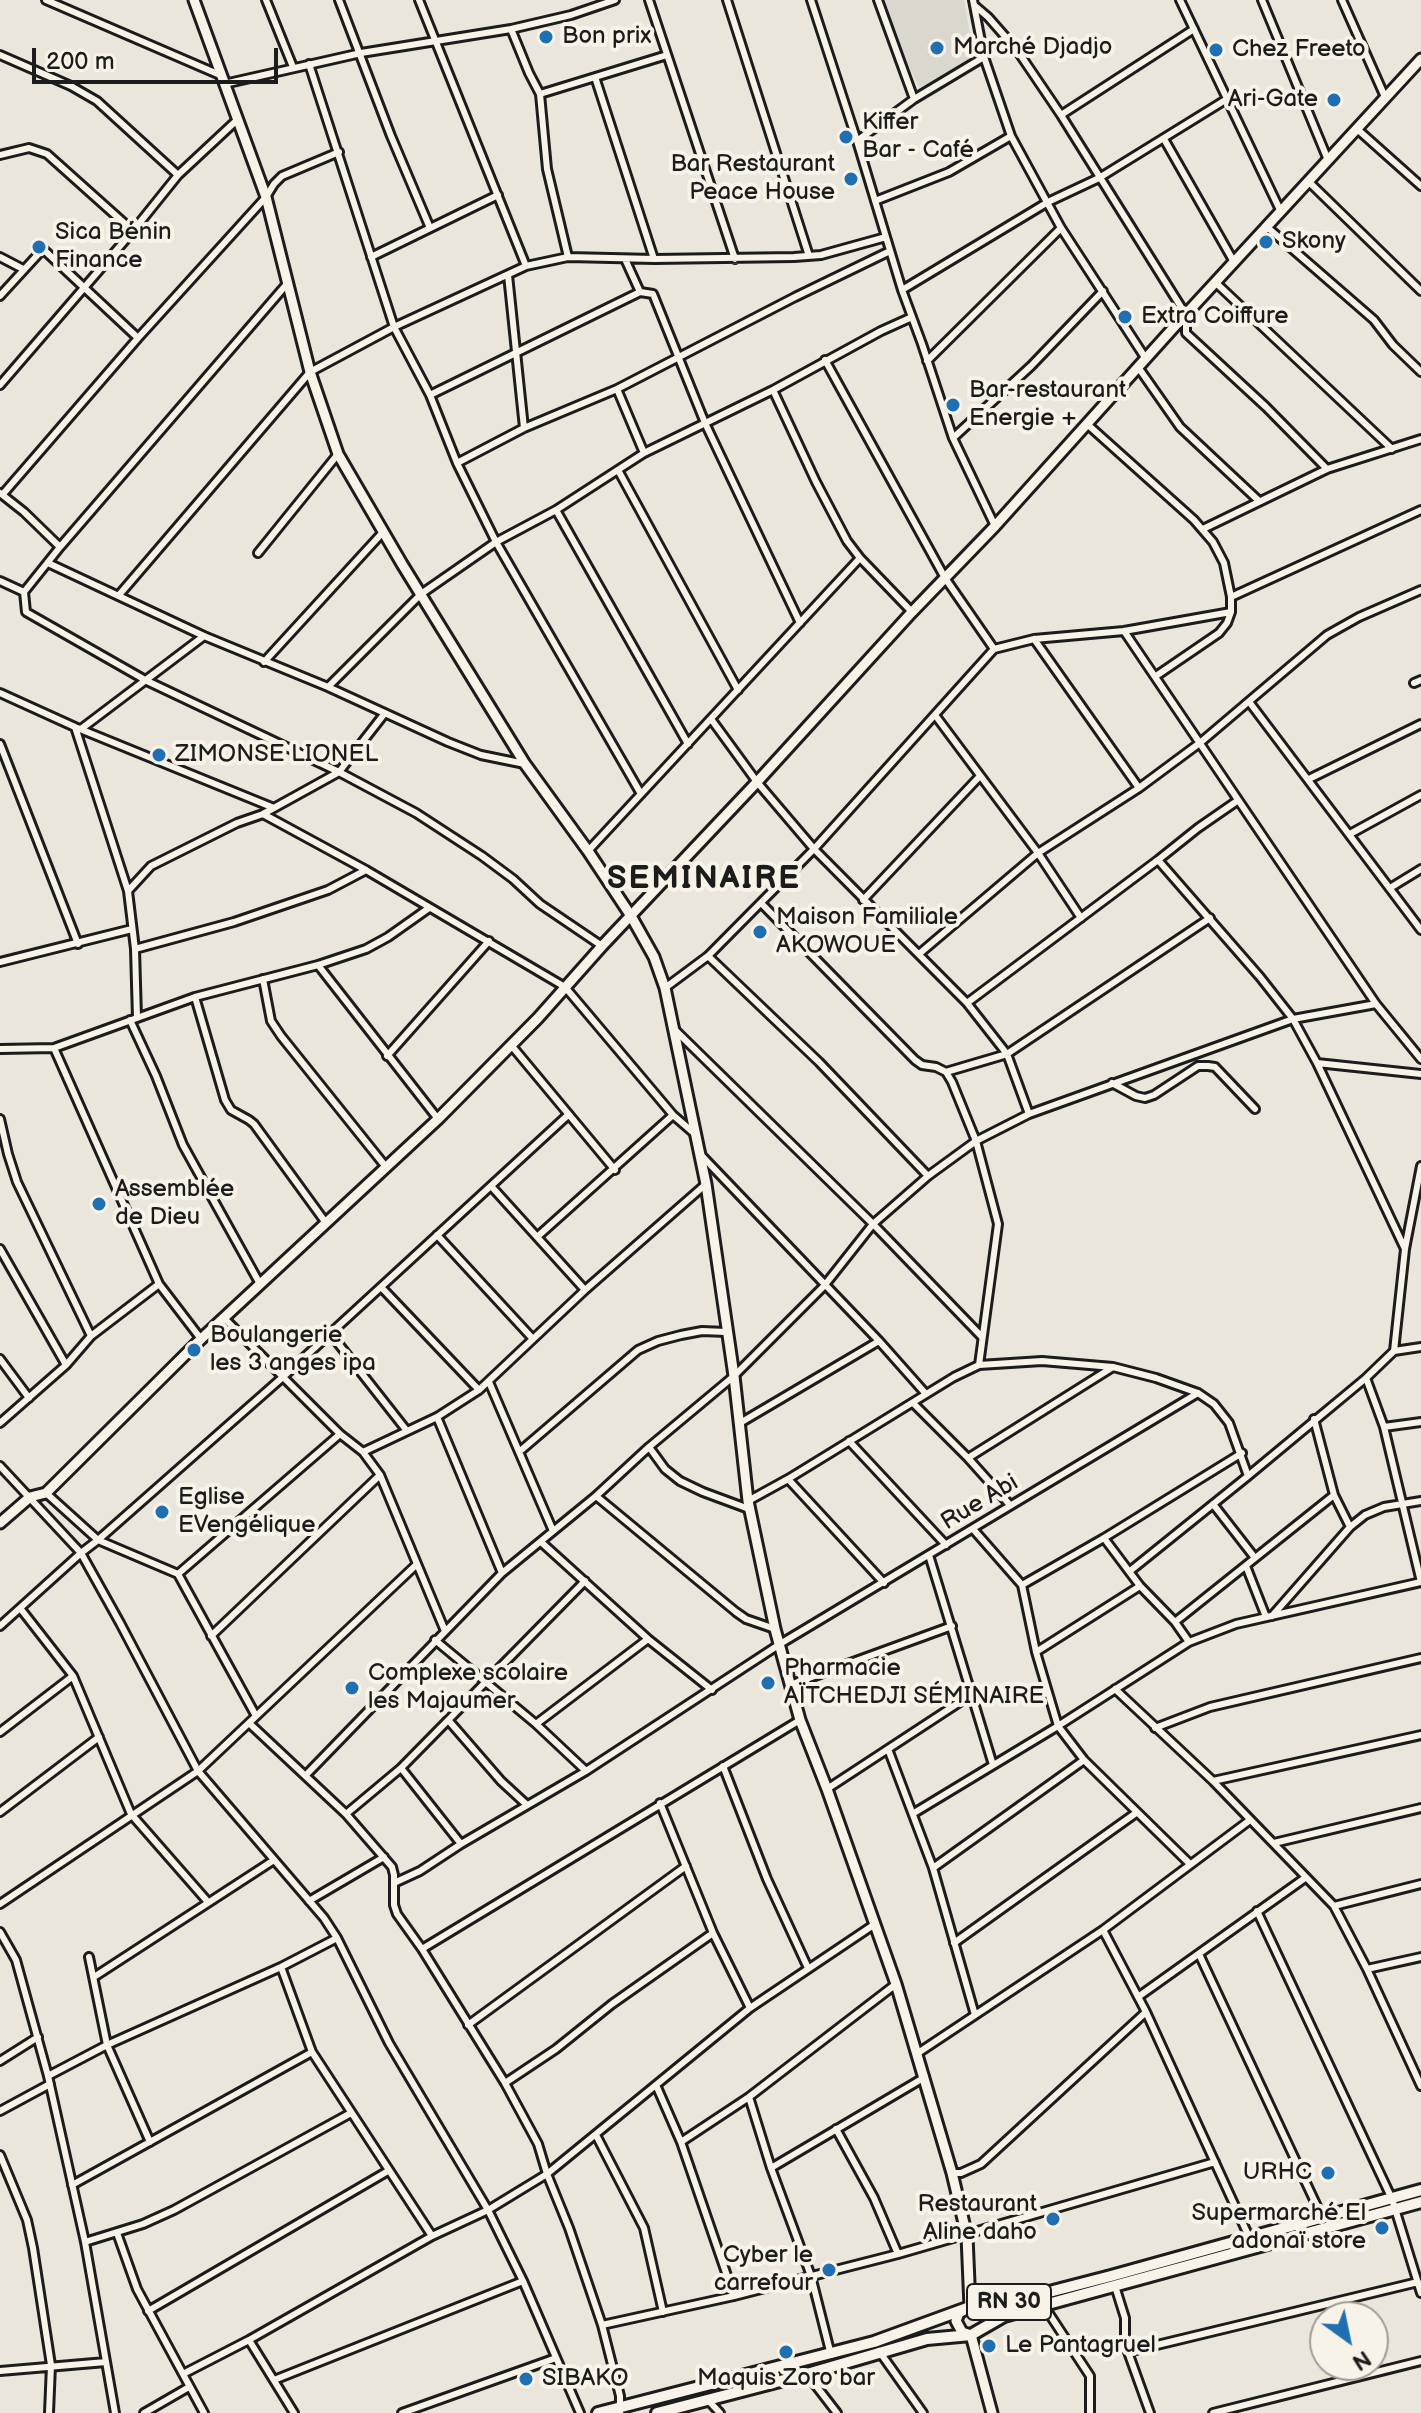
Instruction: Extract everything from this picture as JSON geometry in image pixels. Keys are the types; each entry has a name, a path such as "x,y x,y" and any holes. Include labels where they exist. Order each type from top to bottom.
{"main road":[{"name":"RN 30","path":"657,2413 927,2339 971,2335 1004,2316 1393,2204 1421,2190"},
{"name":"RN 30","path":"598,2413 620,2410 831,2355 970,2307 999,2305 1322,2217 1421,2202"}],"street":[{"path":"46,0 222,80 361,53 511,29 571,15 615,0"},
{"path":"194,0 266,197 310,372 338,454 525,764 631,916 654,957 665,988 706,1184 734,1376 748,1505 775,1629 800,1720 896,1984 952,2173 967,2236 970,2307 959,2313 956,2321 962,2332 971,2335 992,2413"},
{"path":"266,0 293,67"},
{"path":"339,0 430,228"},
{"path":"419,0 526,266"},
{"path":"649,0 735,259"},
{"path":"727,0 809,256"},
{"path":"811,0 902,290 953,438 995,526"},
{"path":"878,0 914,99"},
{"path":"1180,0 1281,212"},
{"path":"1262,0 1328,160"},
{"path":"1342,0 1385,97"},
{"path":"974,3 984,57 1011,136 1061,228 1146,359"},
{"path":"974,3 1017,50 1061,115 1186,315 1186,333 1327,469"},
{"path":"511,29 540,94 547,169 568,257"},
{"path":"1061,115 1194,29"},
{"path":"0,55 87,94 178,175"},
{"path":"540,94 667,55"},
{"path":"857,141 914,99 984,57"},
{"path":"0,1523 30,1497 46,1493 201,1339 438,1119 511,1045 995,526 1421,59"},
{"path":"309,64 394,327 430,395 457,463 496,542 641,794"},
{"path":"595,77 654,259"},
{"path":"902,290 1048,202 1099,178 1227,99"},
{"path":"0,385 178,175 237,120"},
{"path":"1356,128 1421,186"},
{"path":"875,201 949,172 1011,136"},
{"path":"1164,139 1234,262"},
{"path":"0,155 29,148 47,154 133,231"},
{"path":"60,547 1,494 266,197 274,184 282,176 339,152"},
{"path":"1414,180 1421,173"},
{"path":"1308,181 1421,291"},
{"path":"371,257 498,195"},
{"path":"1267,227 1374,320 1393,345 1421,372"},
{"path":"927,361 1061,228"},
{"path":"119,595 310,372 394,327 526,266 568,257 735,259 809,256 886,237"},
{"path":"0,296 43,249 138,338"},
{"path":"457,463 524,428 617,389 890,251"},
{"path":"0,257 23,269"},
{"path":"625,259 640,292"},
{"path":"508,275 524,428"},
{"path":"1215,282 1392,449"},
{"path":"286,285 60,547 24,592 25,610 147,681 339,772 416,813 482,856 540,904 602,946"},
{"path":"953,438 1031,366 1103,291"},
{"path":"430,395 640,292 653,294 705,423 800,623"},
{"path":"328,687 421,594 496,542 556,510 644,453 912,317"},
{"path":"825,360 945,578 994,649"},
{"path":"1138,367 1180,427 1259,501"},
{"path":"617,389 644,453"},
{"path":"773,390 847,541 912,612"},
{"path":"1087,424 1203,529 1220,553 1231,597 1227,623 1219,633 1156,676"},
{"path":"1203,529 1327,469 1421,439"},
{"path":"258,553 338,454"},
{"path":"618,470 738,690"},
{"path":"556,510 688,744"},
{"path":"1231,597 1421,510"},
{"path":"264,662 384,531"},
{"path":"588,851 860,558"},
{"path":"48,563 204,636 481,755 525,764"},
{"path":"0,581 24,592"},
{"path":"919,954 1038,853 1139,788 1201,742 1327,635 1359,617 1421,590"},
{"path":"665,988 708,956 814,849 994,649 1034,639 1124,631 1231,612"},
{"path":"1124,631 1376,1004 1421,1059"},
{"path":"78,728 147,681 204,636"},
{"path":"1034,639 1139,788"},
{"path":"0,693 274,808"},
{"path":"1250,703 1421,930"},
{"path":"128,891 151,866 237,823 263,814 339,772 385,713"},
{"path":"935,715 1038,853 1081,918"},
{"path":"711,719 757,782 814,849 967,1003 1007,1054 1029,1114"},
{"path":"1309,779 1421,724"},
{"path":"78,728 128,891 135,949 133,1019 183,1145 260,1284"},
{"path":"0,744 78,944"},
{"path":"863,900 980,776"},
{"path":"1350,834 1421,795"},
{"path":"967,1003 1237,801"},
{"path":"263,814 366,870 565,987 673,1115 696,1136"},
{"path":"1158,860 1293,1019 1405,1249"},
{"path":"1390,888 1421,869"},
{"path":"135,949 274,909 328,890 366,870"},
{"path":"761,903 915,1060 946,1072 976,1141 998,1224 979,1365"},
{"path":"0,1049 54,1048 195,997 318,965 366,949 429,908"},
{"path":"946,1072 1007,1054 1210,918"},
{"path":"0,962 132,929"},
{"path":"387,1056 489,941"},
{"path":"708,956 819,1062 928,1176"},
{"path":"318,965 438,1119"},
{"path":"263,979 271,1021 386,1167"},
{"path":"195,997 225,1100 231,1110 254,1124 326,1223"},
{"path":"306,1775 502,1573 734,1376 824,1286 873,1224 928,1176 976,1141 1029,1114 1293,1019 1376,1004"},
{"path":"674,1029 873,1224 982,1337"},
{"path":"511,1045 615,1170"},
{"path":"54,1048 159,1284 201,1339"},
{"path":"1317,1063 1421,1074"},
{"path":"1112,1083 1145,1098 1198,1066 1215,1067 1255,1109"},
{"path":"0,1626 284,1376 568,1115"},
{"path":"537,1237 673,1115"},
{"path":"0,1119 17,1182 91,1336"},
{"path":"700,1154 926,1394"},
{"path":"1394,1351 1405,1249 1418,1203 1421,1166"},
{"path":"363,1452 437,1417 479,1390 585,1290 706,1184"},
{"path":"491,1186 585,1290"},
{"path":"437,1235 533,1339"},
{"path":"0,1249 66,1365"},
{"path":"0,1423 66,1365 91,1336 159,1284"},
{"path":"381,1287 479,1390"},
{"path":"224,1318 340,1434 363,1452 380,1475 445,1631"},
{"path":"519,1452 638,1350 681,1335 702,1331 726,1332"},
{"path":"330,1333 407,1431"},
{"path":"740,1423 879,1341"},
{"path":"1130,1571 1366,1378 1394,1351 1421,1347"},
{"path":"0,1359 29,1398"},
{"path":"649,1447 665,1469 680,1481 703,1492 748,1505 954,1377 979,1365 1042,1361 1113,1367 1198,1393 1214,1404 1229,1423 1248,1476"},
{"path":"968,1458 1113,1367"},
{"path":"914,1813 1189,1642 1219,1629 1269,1616 1421,1582 1384,1427 1366,1378"},
{"path":"489,1382 553,1531"},
{"name":"Rue Abi","path":"394,1883 420,1871 586,1771 780,1644 1198,1393"},
{"path":"913,1403 1010,1505"},
{"path":"437,1417 502,1573"},
{"path":"1314,1419 1334,1495 1350,1527"},
{"path":"1384,1427 1421,1422"},
{"path":"178,1574 340,1434"},
{"path":"849,1441 946,1545"},
{"path":"1022,1585 1242,1453"},
{"path":"0,1466 81,1553 198,1771 337,1938 389,2043 488,2210 523,2281 580,2413"},
{"path":"211,1636 380,1475"},
{"path":"788,1479 884,1583"},
{"path":"46,1493 98,1540 178,1574 256,1716"},
{"path":"1175,1622 1334,1495"},
{"path":"596,1496 736,1612 746,1619 775,1629"},
{"path":"1269,1616 1350,1527 1365,1515 1384,1507 1421,1501"},
{"path":"1213,1504 1255,1558"},
{"path":"973,1529 1022,1585 1036,1652 1058,1726 1084,1760 1190,1864"},
{"path":"1104,1538 1140,1586 1175,1622 1189,1642"},
{"path":"541,1542 648,1639 712,1690"},
{"path":"929,1555 993,1765"},
{"path":"0,1904 198,1771 416,1565"},
{"path":"1246,1566 1269,1616"},
{"path":"346,1814 401,1768 585,1581"},
{"path":"1036,1652 1140,1586"},
{"path":"20,1608 73,1676 131,1814 208,1902"},
{"path":"790,1685 952,1626"},
{"path":"536,1724 648,1639"},
{"path":"435,1640 536,1724 586,1771"},
{"path":"1155,1728 1210,1707 1421,1658"},
{"path":"0,1732 73,1676"},
{"path":"1115,1689 1213,1781 1334,1906 1421,2086"},
{"path":"827,1789 972,1694"},
{"path":"422,1949 800,1720"},
{"path":"449,1721 501,1781 527,1805"},
{"path":"249,1723 346,1814 392,1867 397,1914 505,2083 538,2144 602,2325 620,2396 620,2410"},
{"path":"1213,1781 1421,1735"},
{"path":"0,1812 99,1737"},
{"path":"888,1749 933,1868 975,2015"},
{"path":"933,1868 1084,1760"},
{"path":"723,1766 767,1879 808,1968"},
{"path":"401,1768 461,1844"},
{"path":"660,1803 713,1933 750,2008"},
{"path":"1274,1843 1421,1808"},
{"path":"954,1943 1136,1813"},
{"path":"918,2053 1103,1930 1250,1820"},
{"path":"309,1901 384,1857"},
{"path":"94,1977 274,1860"},
{"path":"468,2025 686,1866"},
{"path":"1138,1997 1305,1878"},
{"path":"1334,1906 1421,1884"},
{"path":"1257,1911 1393,2204 1418,2271 1421,2293"},
{"path":"183,2374 432,2236 488,2210 547,2174 750,2008 875,1924"},
{"path":"1103,1930 1146,2012 1250,2239"},
{"path":"0,1932 16,1960 49,2080 85,2242 115,2413"},
{"path":"505,2083 713,1933"},
{"path":"0,2111 107,2045 281,1967 337,1938"},
{"path":"1199,1954 1322,2217"},
{"path":"89,1957 107,2045 150,2142"},
{"path":"1367,1969 1421,1957"},
{"path":"281,1967 312,2052 432,2236"},
{"path":"681,2142 749,2097 896,1984"},
{"path":"952,2173 961,2173 981,2164 1146,2012"},
{"path":"0,2061 38,2037"},
{"path":"72,2185 312,2052"},
{"path":"771,2168 925,2077"},
{"path":"656,2085 681,2142 734,2296"},
{"path":"749,2097 771,2168 811,2276 831,2355"},
{"path":"85,2242 174,2210 351,2113"},
{"path":"836,2129 874,2198 898,2254"},
{"path":"596,2135 644,2228 663,2312"},
{"path":"0,2155 31,2234 51,2365 49,2413"},
{"path":"602,2325 734,2296 967,2236 1215,2162"},
{"path":"148,2311 388,2171"},
{"path":"117,2233 130,2273 148,2311 204,2413"},
{"path":"274,2380 523,2281"},
{"path":"1128,2352 1418,2282"},
{"path":"1115,2286 1125,2318 1125,2342 1150,2413"},
{"path":"1044,2306 1090,2376 1090,2413"},
{"path":"249,2340 294,2413"},
{"path":"879,2351 923,2413"},
{"path":"402,2413 556,2358"},
{"path":"1213,2413 1421,2361"},
{"path":"0,2371 106,2362"},
{"path":"807,2374 837,2413"},
{"path":"144,2413 189,2387"},
{"path":"707,2399 720,2413"}],"shaded area":[{"name":"Marché Djadjo","path":"882,0 964,0 974,57 969,63 919,87 904,58"}],"place":[{"name":"Bon prix","path":"546,37"},
{"name":"Marché Djadjo","path":"937,48"},
{"name":"Chez Freeto","path":"1216,50"},
{"name":"Ari-Gate","path":"1334,100"},
{"name":"Kiffer Bar - Café","path":"846,137"},
{"name":"Bar Restaurant Peace House","path":"851,179"},
{"name":"Skony","path":"1266,242"},
{"name":"Sica Bénin Finance","path":"39,247"},
{"name":"Extra Coiffure","path":"1125,317"},
{"name":"Bar-restaurant Energie +","path":"953,405"},
{"name":"ZIMONSE LIONEL","path":"159,755"},
{"name":"Maison Familiale AKOWOUE","path":"760,932"},
{"name":"Assemblée de Dieu","path":"99,1204"},
{"name":"Boulangerie les 3 anges ipa","path":"194,1350"},
{"name":"Eglise EVengélique","path":"162,1512"},
{"name":"Pharmacie AÏTCHEDJI SÉMINAIRE","path":"768,1683"},
{"name":"Complexe scolaire les Majaumer","path":"352,1688"},
{"name":"URHC","path":"1328,2173"},
{"name":"Restaurant Aline daho","path":"1053,2219"},
{"name":"Supermarché El adonaï store","path":"1382,2228"},
{"name":"Cyber le carrefour","path":"829,2270"},
{"name":"Le Pantagruel","path":"989,2346"},
{"name":"Maquis Zoro bar","path":"786,2352"},
{"name":"SIBAKO","path":"526,2379"}],"district":[{"name":"SEMINAIRE","path":"704,880"}]}
